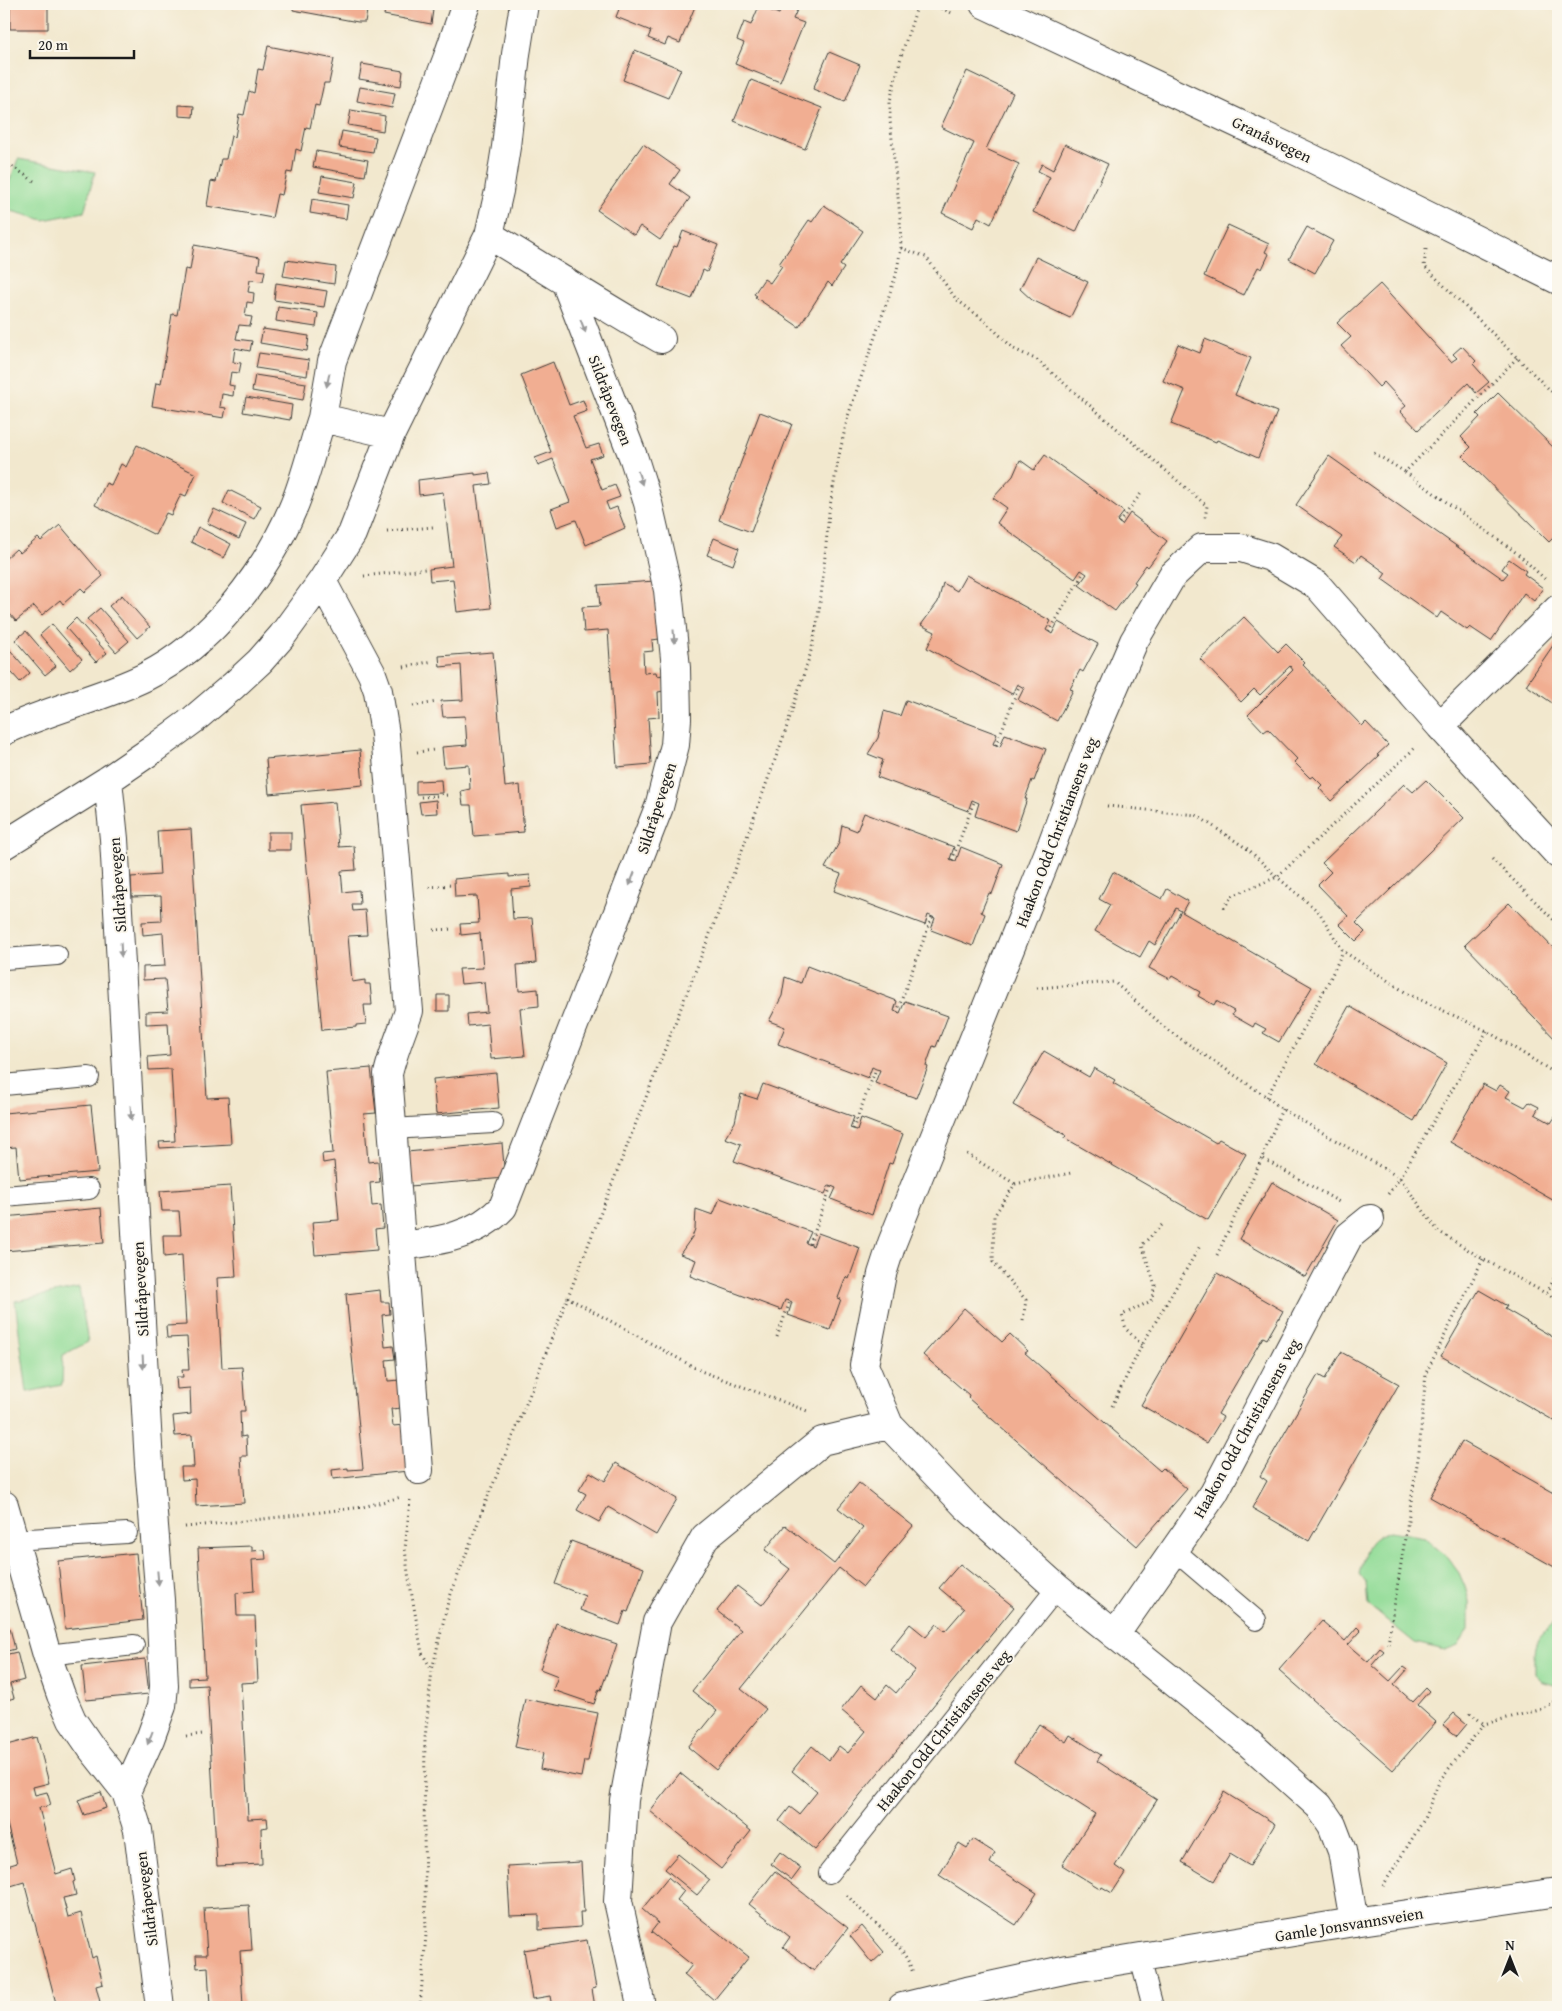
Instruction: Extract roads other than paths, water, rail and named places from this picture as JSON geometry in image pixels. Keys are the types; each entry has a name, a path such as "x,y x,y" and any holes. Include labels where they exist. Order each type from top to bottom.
{"street":[{"path":"4,731 26,720 111,691 146,676 182,653 215,625 254,578 267,558 293,508 322,418 330,370 339,343 447,60 466,4"},
{"path":"4,845 108,780 193,720 233,686 260,661 282,636 352,534 391,434 489,235 506,147 518,36 524,4"},
{"name":"Granåsvegen","path":"984,4 1307,156 1558,280"},
{"path":"489,235 565,280 612,312 661,339"},
{"name":"Sildråpevegen","path":"402,1246 428,1243 477,1228 491,1220 504,1207 659,807 675,745 677,719 673,624 668,590 648,503 634,459 565,280"},
{"path":"322,418 391,434"},
{"name":"Haakon Odd Christiansens veg","path":"1354,1922 1342,1851 1332,1825 1319,1806 1241,1736 1057,1588 965,1505 889,1425 864,1365 882,1274 892,1243 1052,844 1087,750 1134,641 1172,576 1202,548 1242,548 1270,557 1317,585 1440,726"},
{"path":"322,580 372,674 378,691 385,734 409,1010 401,1036 393,1053 388,1074 402,1246 414,1481"},
{"path":"1555,597 1440,726 1558,854"},
{"name":"Sildråpevegen","path":"108,780 114,839 131,1106 139,1283 164,1686 162,1706 150,1739 126,1792"},
{"name":"Haakon Odd Christiansens veg","path":"1115,1636 1176,1551 1214,1493 1349,1236 1370,1219"},
{"path":"640,2000 618,1901 624,1800 657,1622 705,1537 712,1531 822,1441 889,1425"},
{"name":"Sildråpevegen","path":"4,1504 47,1655 61,1695 72,1720 126,1792 138,1830 160,2007"},
{"name":"Gamle Jonsvannsveien","path":"902,2007 1068,1969 1354,1922 1558,1892"}],"lane":[{"path":"4,959 57,955"},
{"path":"4,1085 89,1077"},
{"path":"392,1129 493,1122"},
{"path":"4,1196 90,1189"},
{"path":"13,1540 127,1533"},
{"path":"1176,1551 1256,1620"},
{"name":"Haakon Odd Christiansens veg","path":"829,1873 1057,1588"},
{"path":"47,1655 134,1645"},
{"path":"1140,1958 1153,2007"}]}
